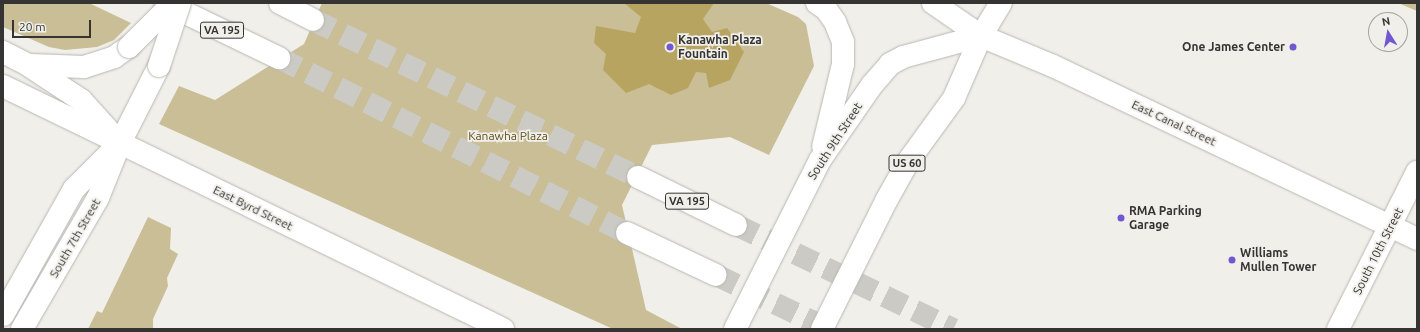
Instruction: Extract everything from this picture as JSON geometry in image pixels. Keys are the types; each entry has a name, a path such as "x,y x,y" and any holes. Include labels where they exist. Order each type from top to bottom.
{"main road":[{"name":"VA 195","path":"165,3 279,58"},
{"path":"28,65 84,67 114,57 129,47 173,3"},
{"name":"South 7th Street","path":"22,329 98,198 120,143 159,66 180,3"},
{"path":"280,3 314,20"},
{"path":"817,3 826,9 840,31 843,64 820,160"},
{"name":"East Canal Street","path":"933,3 981,36 1053,66 1391,225 1417,239"},
{"name":"US 60","path":"822,329 908,160 954,98 981,36 1001,3"},
{"name":"South 9th Street","path":"735,329 820,160 872,85 890,64 918,52 981,36"},
{"path":"3,52 28,65 81,100 120,143"},
{"name":"East Byrd Street","path":"3,86 503,329"},
{"name":"South 7th Street","path":"3,315 74,189 120,143"},
{"name":"South 10th Street","path":"1338,329 1417,172"},
{"name":"VA 195","path":"638,177 736,225"},
{"path":"627,233 716,275"}],"green space":[{"path":"3,3 89,3 131,23 114,40 97,47 65,50 49,47 3,27"},
{"name":"Kanawha Plaza","path":"322,3 766,3 798,17 806,24 814,66 769,155 730,137 652,145 622,205 646,310 682,329 613,329 159,124 179,86 215,100 304,44"},
{"path":"1398,3 1417,3 1417,11"},
{"path":"148,217 171,228 170,249 178,254 167,278 168,286 153,319 153,329 88,329 97,311 102,313"}],"shaded area":[{"name":"Kanawha Plaza Fountain","path":"624,3 714,3 703,19 712,32 727,28 744,52 730,80 709,88 706,73 696,72 688,88 671,95 649,84 626,93 603,70 606,54 594,43 596,26 635,33 641,17"}],"tunnel":[{"path":"313,20 638,177"},
{"path":"279,58 627,233"},
{"path":"736,225 953,329"},
{"path":"716,275 828,329"}],"place":[{"name":"Kanawha Plaza Fountain","path":"670,47"},
{"name":"One James Center","path":"1293,47"},
{"name":"RMA Parking Garage","path":"1121,218"},
{"name":"Williams Mullen Tower","path":"1232,260"}]}
